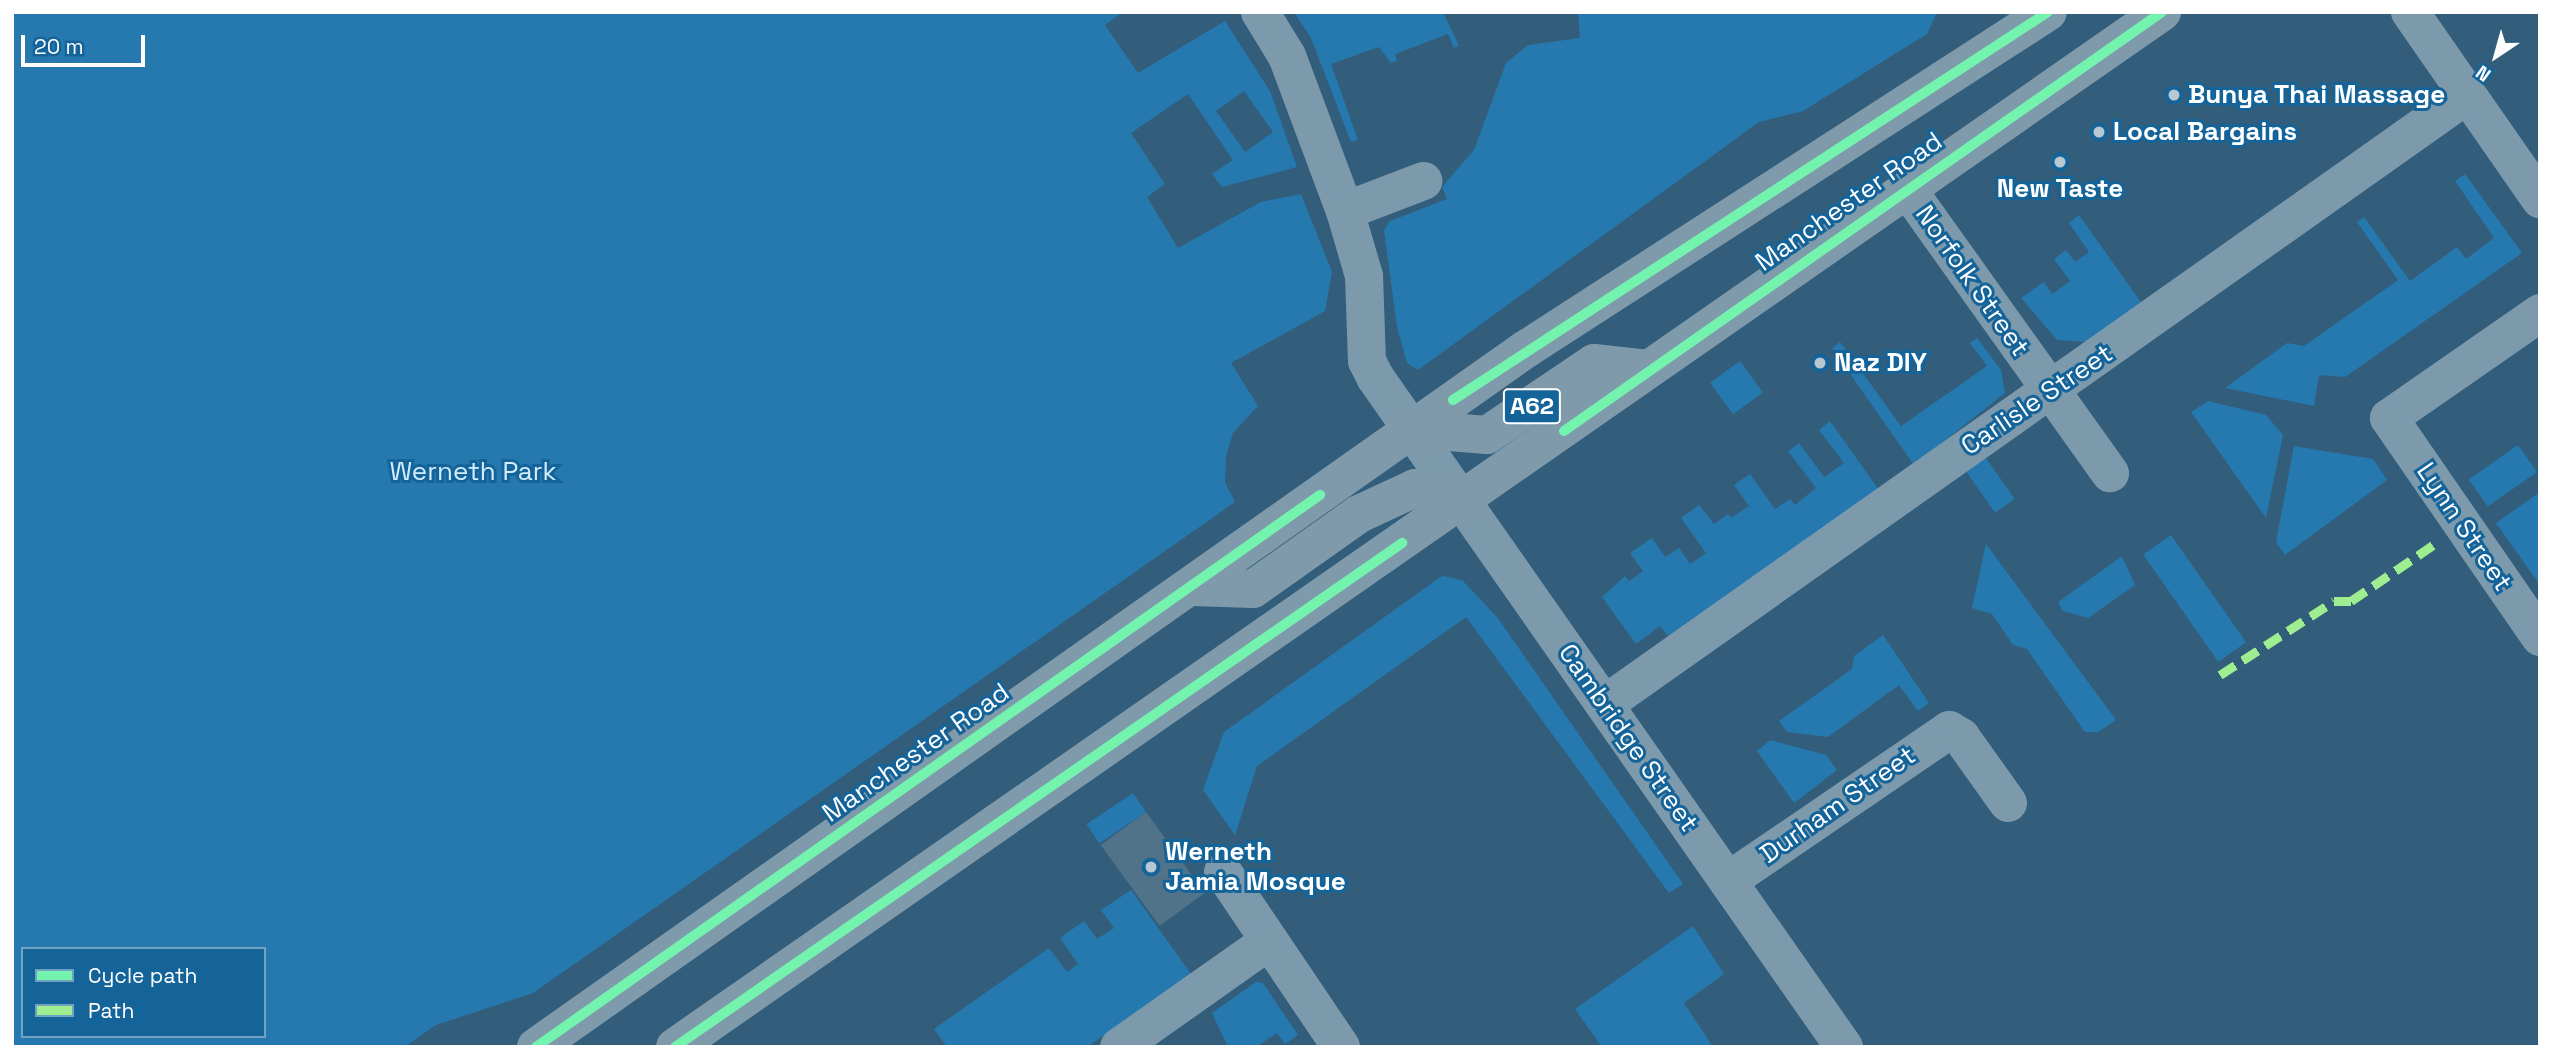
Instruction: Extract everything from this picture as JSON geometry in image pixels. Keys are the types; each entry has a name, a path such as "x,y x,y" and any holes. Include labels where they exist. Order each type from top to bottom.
{"highway":[{"name":"Manchester Road","path":"675,1047 1461,503 1648,369 2162,12"},
{"name":"Manchester Road","path":"536,1047 1193,587 1526,349 2028,18"},
{"name":"A62","path":"1411,429 1487,435 1594,363 1648,369"},
{"path":"1193,587 1253,589 1359,514 1415,488 1461,503"}],"street":[{"name":"Cambridge Street","path":"1260,12 1287,56 1345,211 1364,276 1367,361 1461,503 1844,1047"},
{"path":"2410,12 2540,200"},
{"name":"Carlisle Street","path":"1605,704 2049,388 2091,365 2467,95"},
{"path":"1345,211 1423,181"},
{"name":"Norfolk Street","path":"1908,190 2110,473"},
{"name":"Lynn Street","path":"2540,313 2389,418 2540,637"},
{"name":"Durham Street","path":"1728,881 1949,730 1961,737 2008,803"},
{"path":"1223,872 1342,1047"},
{"path":"1119,1047 1269,941"}],"green space":[{"name":"Werneth Park","path":"12,12 1123,12 1105,25 1138,73 1225,21 1270,91 1297,167 1222,187 1212,174 1233,160 1188,94 1131,133 1165,184 1147,197 1178,248 1261,202 1301,194 1332,272 1325,311 1231,363 1258,406 1233,433 1226,456 1225,482 1235,502 533,993 436,1025 404,1047 12,1047","holes":["1244,91 1273,132 1245,152 1216,111"]},
{"path":"1294,12 1443,12 1459,46 1454,48 1448,34 1395,54 1397,61 1391,63 1379,47 1331,64 1358,140 1351,142 1311,38"},
{"path":"1578,12 1937,12 1927,34 1803,111 1759,122 1418,370 1407,363 1397,327 1384,230 1390,221 1447,199 1442,187 1474,150 1506,63 1528,45 1580,38"},
{"path":"2465,174 2522,253 2345,377 2319,375 2314,406 2225,388 2287,343 2304,346 2398,280 2357,222 2364,217 2410,281 2457,247 2466,259 2494,238 2455,181"},
{"path":"2079,215 2143,305 2088,342 2057,340 2021,298 2044,282 2052,294 2070,281 2054,259 2066,250 2075,262 2089,252 2069,223"},
{"path":"1977,338 2001,370 2005,393 1914,465 1832,348 1840,342 1901,426 1987,366 1970,343"},
{"path":"1740,361 1763,393 1733,414 1710,383"},
{"path":"2208,401 2266,415 2283,435 2266,518 2191,412"},
{"path":"1830,421 1879,490 1670,638 1660,626 1636,644 1602,597 1625,576 1629,581 1643,571 1630,553 1652,538 1665,557 1679,548 1690,564 1706,553 1681,518 1699,505 1714,524 1728,514 1731,518 1749,506 1734,485 1750,474 1775,509 1790,499 1795,505 1816,488 1788,451 1799,443 1824,477 1844,463 1819,430"},
{"path":"2518,445 2537,472 2488,506 2469,479"},
{"path":"2294,446 2373,459 2387,480 2285,555 2276,542"},
{"path":"1986,458 2015,499 1995,513 1966,472"},
{"path":"2540,492 2540,585 2496,523"},
{"path":"2171,535 2246,642 2218,662 2143,555"},
{"path":"1986,544 2116,720 2098,732 2085,732 2027,649 2013,645 1992,614 1972,608"},
{"path":"2122,556 2135,585 2088,618 2063,611 2058,602"},
{"path":"1442,576 1462,580 1497,617 1683,884 1669,893 1466,617 1257,766 1235,835 1203,790 1224,732"},
{"path":"1883,635 1929,703 1918,711 1899,685 1828,737 1787,732 1779,721 1852,669 1854,656"},
{"path":"1770,740 1826,755 1837,770 1794,803 1757,751"},
{"path":"1133,793 1146,812 1099,843 1087,824"},
{"path":"1131,890 1191,974 1087,1047 947,1047 934,1029 1049,948 1067,972 1078,964 1060,938 1084,921 1097,939 1114,928 1101,910"},
{"path":"1693,926 1724,974 1684,1003 1713,1047 1602,1047 1575,1009"},
{"path":"1256,982 1263,983 1298,1035 1285,1044 1277,1033 1256,1047 1228,1047 1212,1013"}],"building":[{"name":"Werneth Jamia Mosque","path":"1146,812 1205,893 1159,926 1101,845"}],"marked path":[{"path":"2220,675 2334,601 2351,601 2439,541"}],"cycle path":[{"path":"1453,400 2048,12"},
{"path":"1564,431 2162,12"},
{"path":"536,1047 1320,495"},
{"path":"675,1047 1402,543"}],"place":[{"name":"Bunya Thai Massage","path":"2174,95"},
{"name":"Local Bargains","path":"2099,132"},
{"name":"New Taste","path":"2060,162"},
{"name":"Naz DIY","path":"1820,363"},
{"name":"Werneth Jamia Mosque","path":"1151,867"}]}
